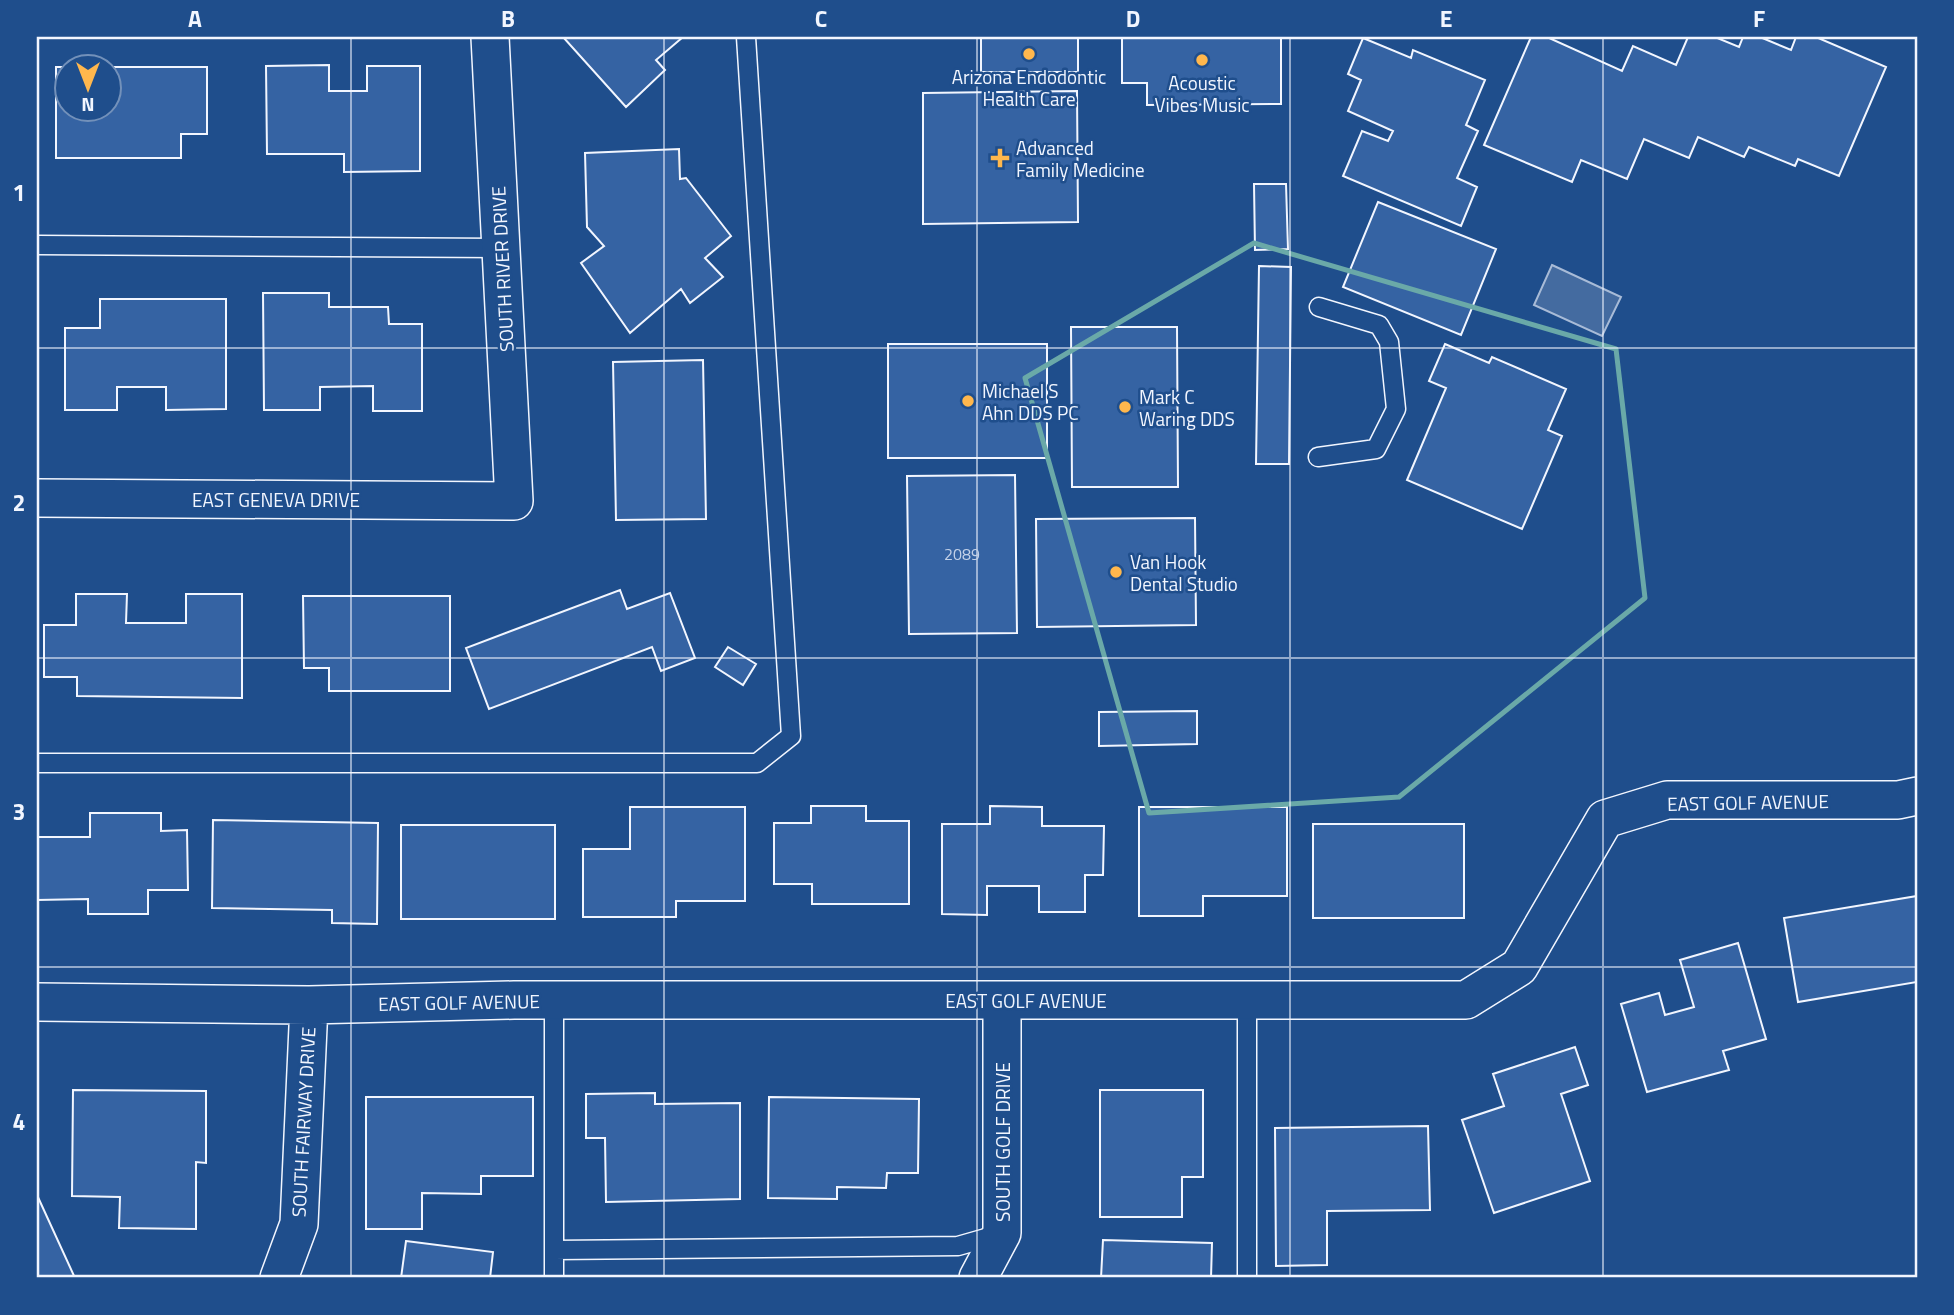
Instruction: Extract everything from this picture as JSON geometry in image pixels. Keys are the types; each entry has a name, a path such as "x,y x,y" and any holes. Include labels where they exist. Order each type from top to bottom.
{"street":[{"name":"SOUTH RIVER DRIVE","path":"490,37 514,500"},
{"name":"EAST GENEVA DRIVE","path":"37,498 514,500"},
{"name":"EAST GOLF AVENUE","path":"37,1002 309,1005 554,1000 1466,1000 1519,967 1605,819 1667,800 1898,800 1917,796"},
{"name":"SOUTH GOLF DRIVE","path":"978,1278 1002,1233 1002,1000"},
{"name":"SOUTH FAIRWAY DRIVE","path":"279,1278 299,1224 309,1005"}],"lane":[{"path":"37,763 757,763 791,736 746,37"},
{"path":"37,245 501,247"},
{"path":"1318,457 1376,449 1396,409 1390,342 1379,325 1319,307"},
{"path":"554,1000 554,1278"},
{"path":"1247,1000 1247,1278"},
{"path":"554,1250 958,1246 1002,1233"}],"highlighted area":[{"path":"1254,243 1616,349 1645,598 1399,797 1149,813 1025,378"}],"water":[{"path":"1552,265 1621,297 1602,336 1534,305"}],"building":[{"path":"563,37 683,37 656,60 665,70 626,107"},
{"name":"Arizona Endodontic Health Care","path":"981,37 1078,37 1078,72 981,72"},
{"name":"Acoustic Vibes Music","path":"1122,37 1281,37 1281,104 1147,105 1147,83 1122,83"},
{"path":"1531,37 1547,37 1622,71 1633,46 1676,65 1688,37 1715,37 1739,47 1743,37 1760,37 1791,50 1796,37 1816,37 1886,67 1839,176 1798,159 1795,166 1749,147 1744,157 1698,137 1689,158 1644,139 1627,179 1581,160 1572,182 1484,145"},
{"path":"1363,38 1411,58 1413,50 1485,80 1466,125 1478,131 1457,178 1477,187 1461,226 1343,176 1362,131 1388,141 1393,131 1348,111 1361,80 1348,74"},
{"path":"329,65 329,91 367,91 367,66 420,66 420,171 344,172 344,154 267,154 266,66"},
{"path":"122,67 207,67 207,134 181,134 181,158 56,158 56,122 122,122"},
{"name":"Advanced Family Medicine","path":"1077,91 1078,222 923,224 923,93"},
{"path":"679,149 680,179 686,178 731,236 705,258 723,277 690,303 681,289 630,333 581,263 604,246 587,227 585,153"},
{"path":"1254,184 1286,184 1288,249 1255,250"},
{"path":"1378,202 1496,249 1461,335 1343,287"},
{"path":"1259,266 1291,267 1289,464 1256,464"},
{"path":"263,293 329,293 329,307 388,307 389,324 422,324 422,411 373,411 373,386 320,387 320,410 264,410"},
{"path":"100,299 226,299 226,409 166,410 166,387 117,387 117,410 65,410 65,328 100,328"},
{"name":"Mark C Waring DDS","path":"1071,327 1177,327 1178,487 1072,487"},
{"name":"Michael S Ahn DDS PC","path":"888,344 1047,344 1047,458 888,458"},
{"path":"1445,344 1489,363 1492,357 1566,389 1548,430 1562,436 1522,529 1407,480 1446,388 1429,381"},
{"path":"703,360 706,519 616,520 613,362"},
{"path":"1015,475 1017,633 909,634 907,476"},
{"name":"Van Hook Dental Studio","path":"1195,518 1196,625 1037,627 1036,519"},
{"path":"620,590 627,609 670,593 695,658 661,671 652,647 489,709 466,648"},
{"path":"76,594 127,594 126,623 186,623 186,594 242,594 242,698 77,696 77,677 44,677 44,625 76,625"},
{"path":"303,596 450,596 450,691 329,691 329,668 304,668"},
{"path":"728,647 756,664 743,685 715,667"},
{"path":"1197,711 1197,744 1099,746 1099,712"},
{"path":"811,806 866,806 866,821 909,821 909,904 812,904 812,884 774,884 774,823 811,823"},
{"path":"990,806 1042,807 1042,826 1104,826 1103,875 1085,875 1085,912 1039,912 1039,886 987,886 987,915 942,914 942,824 990,824"},
{"path":"630,807 745,807 745,901 676,901 676,917 583,917 583,849 630,849"},
{"path":"1139,807 1287,807 1287,896 1203,896 1203,916 1139,916"},
{"path":"90,813 161,813 161,831 187,830 188,890 148,890 148,914 88,914 88,899 37,900 37,837 90,837"},
{"path":"213,820 378,823 377,924 332,923 332,910 212,908"},
{"path":"1313,824 1464,824 1464,918 1313,918"},
{"path":"401,825 555,825 555,919 401,919"},
{"path":"1917,896 1917,982 1798,1002 1784,918"},
{"path":"1738,943 1766,1039 1723,1051 1729,1070 1647,1092 1621,1004 1659,993 1665,1015 1694,1007 1680,960"},
{"path":"1575,1047 1588,1085 1561,1094 1590,1181 1494,1213 1462,1120 1504,1106 1493,1074"},
{"path":"73,1090 206,1091 206,1163 196,1162 196,1229 119,1228 120,1197 72,1196"},
{"path":"1100,1090 1203,1090 1203,1177 1182,1177 1182,1217 1100,1217"},
{"path":"655,1093 655,1104 740,1103 740,1199 606,1202 605,1138 586,1138 586,1094"},
{"path":"366,1097 533,1097 533,1176 481,1176 481,1194 422,1193 422,1229 366,1229"},
{"path":"769,1097 919,1099 918,1173 887,1173 886,1188 837,1187 837,1199 768,1198"},
{"path":"1428,1126 1430,1210 1327,1211 1327,1265 1276,1266 1275,1128"},
{"path":"37,1195 75,1278 37,1278"},
{"path":"1103,1240 1212,1243 1211,1278 1101,1278"},
{"path":"406,1241 493,1252 490,1278 401,1278"}],"place":[{"name":"Arizona Endodontic Health Care","path":"1029,54"},
{"name":"Acoustic Vibes Music","path":"1202,60"},
{"name":"Advanced Family Medicine","path":"1000,158"},
{"name":"Michael S Ahn DDS PC","path":"968,401"},
{"name":"Mark C Waring DDS","path":"1125,407"},
{"name":"Van Hook Dental Studio","path":"1116,572"}]}
